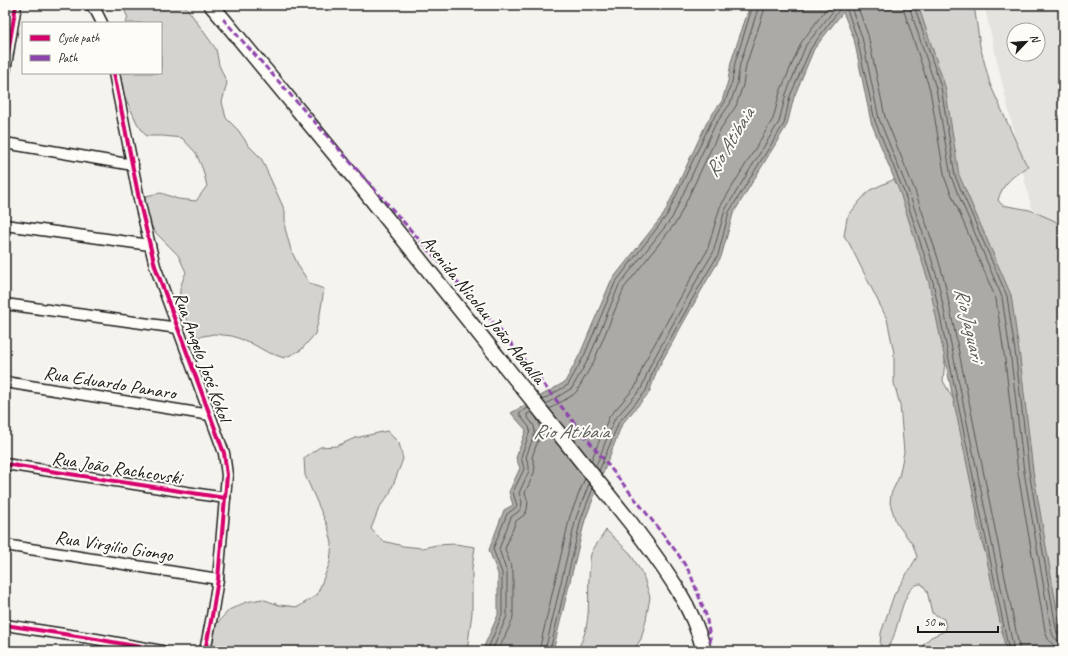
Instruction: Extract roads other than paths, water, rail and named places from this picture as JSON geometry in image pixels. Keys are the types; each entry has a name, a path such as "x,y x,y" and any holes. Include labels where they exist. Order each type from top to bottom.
{"main road":[{"name":"Avenida Nicolau João Abdalla","path":"211,5 346,168 630,522 670,577 696,628 704,651"}],"street":[{"path":"5,70 16,5"},
{"path":"90,5 96,11 102,22"},
{"name":"Rua Angelo José Kokol","path":"114,74 140,204 155,266 224,453 227,475 218,579 205,651"},
{"path":"5,143 133,165"},
{"path":"5,225 150,245"},
{"path":"5,304 178,328"},
{"name":"Rua Eduardo Panaro","path":"5,382 210,415"},
{"name":"Rua João Rachcovski","path":"5,464 225,498"},
{"name":"Rua Virgilio Giongo","path":"5,545 218,579"},
{"path":"5,625 162,651"}],"water":[{"path":"750,5 918,5 945,86 959,175 1011,295 1033,471 1063,640 1063,651 1006,651 929,283 900,193 871,122 854,39 843,12 814,49 794,97 787,125 733,214 721,257 657,370 649,393 622,424 585,520 553,651 482,651 498,615 498,574 489,550 504,510 513,505 509,492 520,468 516,458 526,430 511,413 565,382 580,354 611,281 664,214 708,120 722,101 728,81 731,62"}],"water label":[{"name":"Rio Atibaia","path":"729,142"},
{"name":"Rio Jaguari","path":"970,324"},
{"name":"Rio Atibaia","path":"571,431"}]}
